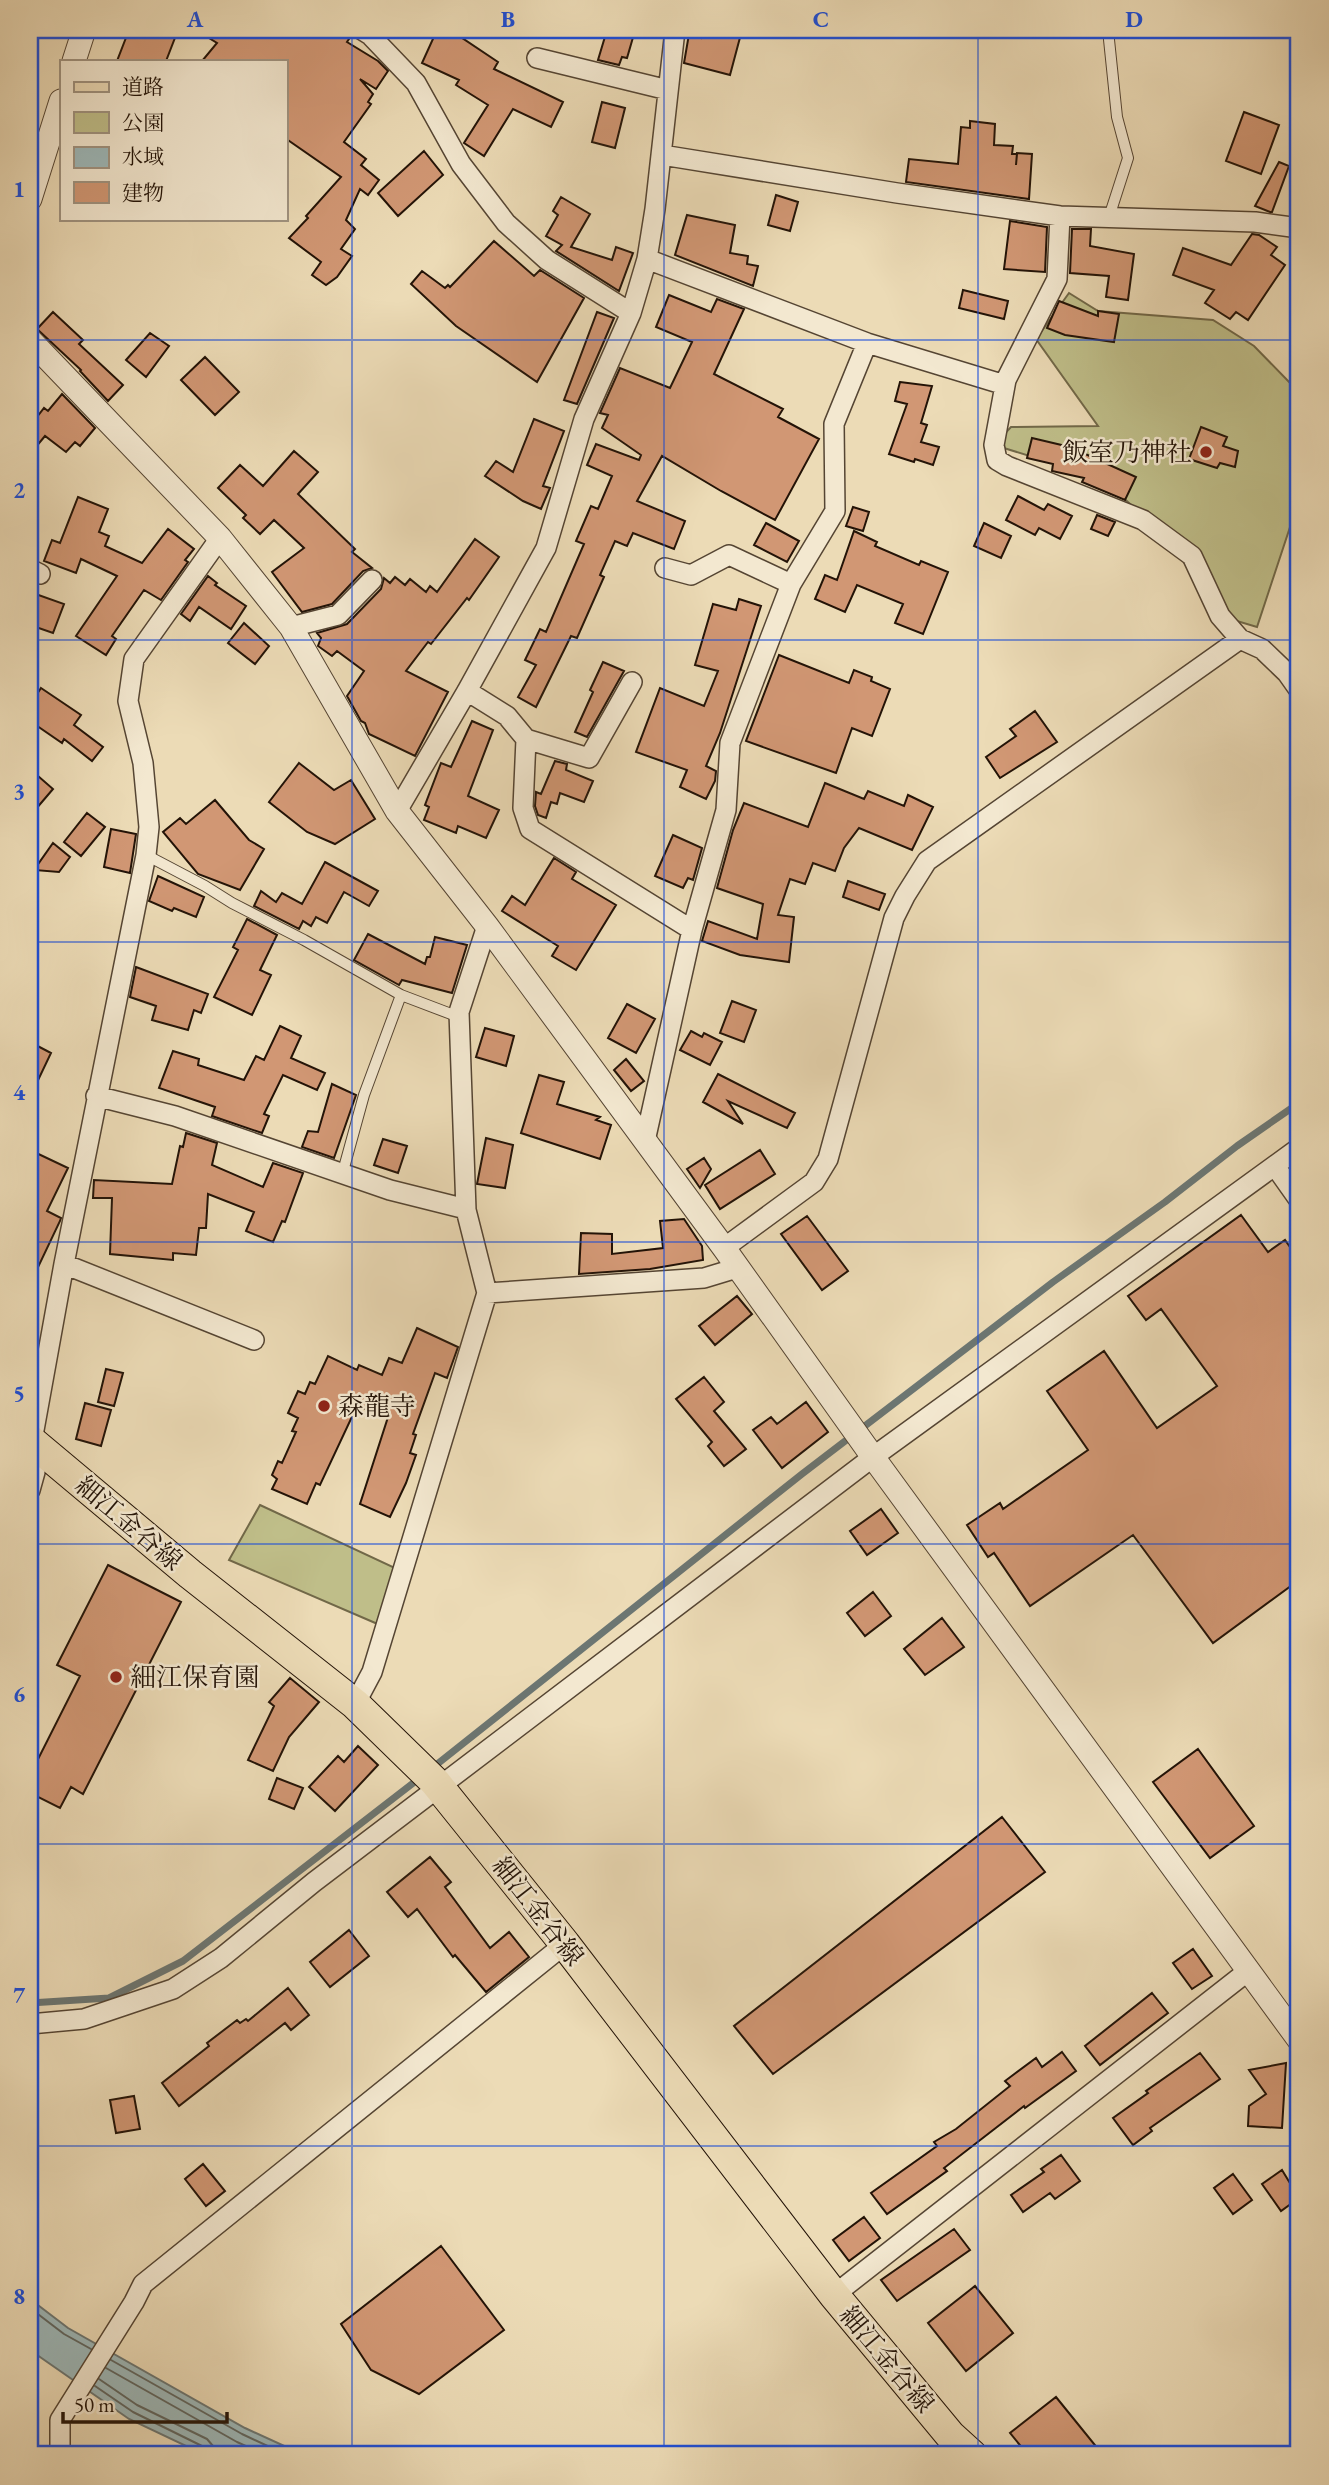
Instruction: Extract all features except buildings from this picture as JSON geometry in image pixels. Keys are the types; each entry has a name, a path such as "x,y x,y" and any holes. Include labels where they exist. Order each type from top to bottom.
{"main road":[{"name":"細江金谷線","path":"31,1441 190,1574 355,1704 438,1785 565,1944 834,2295 950,2435 972,2455"}],"street":[{"path":"74,60 84,30"},
{"path":"362,30 416,83 461,164 506,223 547,260 631,313"},
{"path":"397,811 546,548 584,419 631,313 647,259 662,155 675,30"},
{"path":"537,58 668,90"},
{"path":"30,200 60,104"},
{"path":"662,155 897,193 1060,215 1255,222 1299,228"},
{"path":"1060,215 1057,279 1004,385 993,445 997,460 1143,520 1192,556 1220,616 1240,639 1262,649 1287,673 1299,690"},
{"path":"647,259 867,343 1004,385"},
{"path":"30,340 220,538 291,627 397,811 487,926 724,1248 1299,2040"},
{"path":"645,1141 692,930 726,810 730,743 791,584 835,511 834,424 867,343"},
{"path":"30,1490 35,1472 31,1441 96,1096 146,855 149,827 143,763 128,701 134,659 220,538"},
{"path":"664,568 691,575 729,555 791,584"},
{"path":"291,627 338,615 372,580"},
{"path":"724,1248 814,1182 828,1159 894,919 927,861 1240,639"},
{"path":"467,691 507,716 526,739 589,758 632,682"},
{"path":"526,739 523,808 530,829 692,930"},
{"path":"355,1704 372,1672 487,1293 466,1209 459,1017 487,926"},
{"path":"96,1096 175,1116 390,1190 466,1209"},
{"path":"30,2024 84,2019 173,1989 221,1958 314,1882 869,1451 1299,1148"},
{"path":"1275,1166 1299,1200"},
{"path":"64,1264 254,1340"},
{"path":"487,1293 704,1278 737,1268"},
{"path":"63,2455 60,2452 60,2420 143,2284 565,1944"},
{"path":"834,2295 1248,1971"}],"lane":[{"path":"1108,30 1117,117 1128,158 1109,217"},
{"path":"146,855 401,995 459,1017"},
{"path":"342,1175 364,1095 401,995"}],"green space":[{"path":"1069,293 1098,311 1213,320 1254,346 1292,385 1298,439 1293,518 1257,627 1220,616 1167,537 1101,478 994,445 1011,427 1098,426 1036,339"},
{"path":"260,1505 395,1568 380,1625 229,1560"}],"water":[{"path":"30,2299 68,2328 245,2428 304,2455 205,2455 129,2419 30,2350"}],"waterway":[{"path":"431,1769 802,1474 1053,1282 1299,1103"},
{"path":"30,2003 109,1998 183,1961 421,1777"}],"place":[{"name":"飯室乃神社","path":"1206,452"},
{"name":"森龍寺","path":"324,1406"},
{"name":"細江保育園","path":"116,1677"}]}
